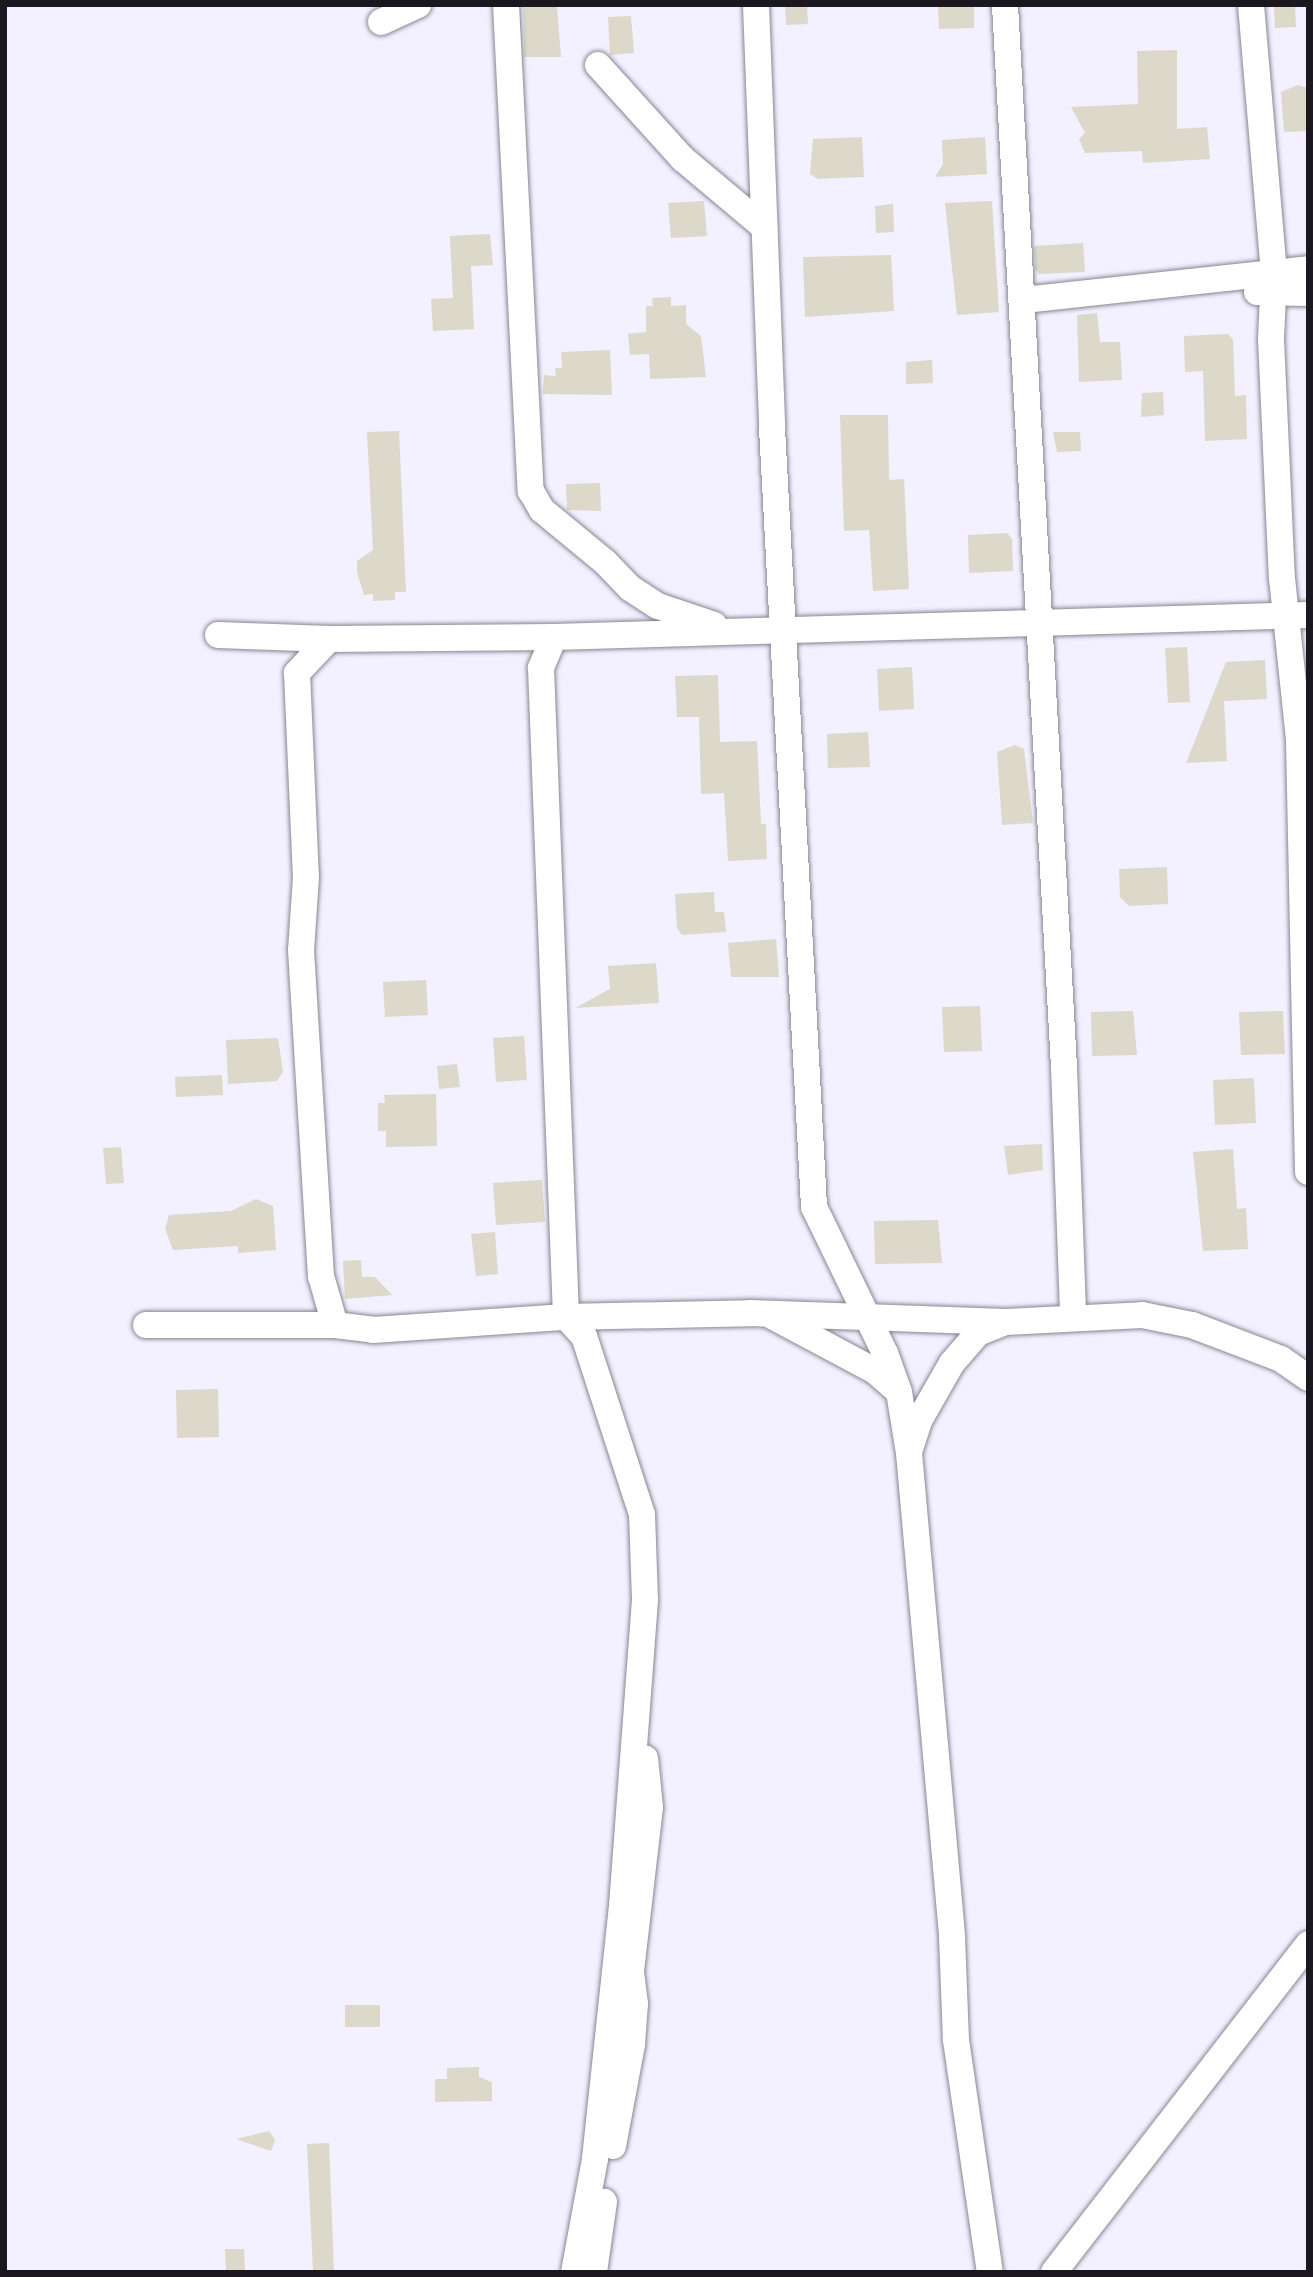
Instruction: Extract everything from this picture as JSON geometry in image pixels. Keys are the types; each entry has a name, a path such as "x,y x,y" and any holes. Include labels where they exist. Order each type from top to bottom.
{"street":[{"path":"381,22 418,5"},
{"path":"506,5 531,491 542,510 605,562 630,588 658,606 732,631"},
{"path":"756,5 764,228 814,1207 868,1315 899,1392 909,1453 952,1937 956,2040 990,2272"},
{"path":"1006,5 1041,624 1073,1315"},
{"path":"1251,5 1274,283 1271,339 1297,615 1308,1172"},
{"path":"598,65 683,159 764,228"},
{"path":"1274,283 1308,269"},
{"path":"1024,300 1149,284 1274,283 1308,292"},
{"path":"218,635 329,639 554,637 1297,615"},
{"path":"554,637 541,668 566,1317 584,1336 642,1514 645,1600 637,1715 595,2159 574,2272"},
{"path":"329,639 315,648 297,673 306,877 301,950 321,1276 335,1325"},
{"path":"146,1325 335,1325 384,1329 566,1317 765,1313 868,1315 888,1321 1006,1322 1073,1315 1142,1315 1192,1325 1281,1359 1308,1378"},
{"path":"765,1313 875,1371 899,1392"},
{"path":"909,1453 920,1419 952,1363 978,1333 1006,1322"},
{"path":"594,2272 633,2031 632,1958 650,1807 637,1715"},
{"path":"1054,2272 1308,1944"}],"building":[{"path":"523,5 557,5 561,57 524,57"},
{"path":"785,5 807,5 808,24 786,25"},
{"path":"938,5 974,5 974,28 939,29"},
{"path":"1274,5 1295,5 1296,27 1275,28"},
{"path":"631,16 634,53 610,55 608,17"},
{"path":"1177,50 1177,129 1207,127 1210,159 1143,163 1142,151 1085,153 1079,139 1085,133 1071,107 1138,104 1137,51"},
{"path":"1298,85 1308,88 1308,131 1284,132 1281,92"},
{"path":"862,137 864,177 818,179 810,174 813,139"},
{"path":"985,137 987,174 935,177 943,164 942,140"},
{"path":"704,201 707,236 671,238 668,203"},
{"path":"992,201 999,312 957,315 945,203"},
{"path":"893,204 894,232 876,233 875,206"},
{"path":"490,234 493,265 471,266 474,329 433,331 431,299 453,298 450,236"},
{"path":"1083,243 1085,272 1039,274 1035,269 1034,246"},
{"path":"891,255 894,311 805,317 803,257"},
{"path":"671,297 671,306 686,305 686,324 701,336 706,377 650,379 649,354 630,355 628,334 646,332 646,306 653,306 652,298"},
{"path":"1097,313 1100,342 1120,342 1122,380 1079,382 1077,315"},
{"path":"1228,334 1233,340 1235,396 1246,395 1247,439 1205,441 1203,371 1185,372 1184,336"},
{"path":"610,350 612,395 543,394 544,375 556,376 555,368 562,368 561,352"},
{"path":"932,360 933,383 906,384 906,362"},
{"path":"1163,392 1164,415 1141,417 1142,393"},
{"path":"840,415 888,415 889,480 904,479 909,589 873,591 869,530 844,531"},
{"path":"399,431 406,592 395,592 395,600 373,601 373,594 364,595 357,572 357,561 373,550 367,432"},
{"path":"1053,432 1080,432 1081,451 1057,452"},
{"path":"600,483 601,511 567,510 566,484"},
{"path":"1007,533 1012,539 1013,571 969,573 968,535"},
{"path":"1187,647 1190,702 1168,703 1165,648"},
{"path":"1265,660 1267,699 1224,701 1227,761 1186,763 1226,662"},
{"path":"912,667 914,709 879,711 877,669"},
{"path":"718,675 720,742 757,741 761,824 766,824 767,859 728,861 724,793 701,794 699,717 677,717 675,676"},
{"path":"868,732 870,767 828,768 827,734"},
{"path":"1015,745 1024,749 1033,823 1002,825 997,752"},
{"path":"1167,867 1168,904 1129,906 1120,897 1119,869"},
{"path":"714,892 715,912 724,912 726,932 682,935 677,928 675,894"},
{"path":"776,939 779,977 731,977 728,943"},
{"path":"656,963 659,1003 575,1008 610,989 608,966"},
{"path":"426,980 428,1015 385,1017 383,982"},
{"path":"980,1006 982,1051 944,1052 942,1007"},
{"path":"1133,1011 1137,1055 1092,1056 1091,1012"},
{"path":"1283,1011 1285,1054 1241,1055 1239,1012"},
{"path":"524,1036 527,1080 496,1082 493,1038"},
{"path":"278,1038 283,1072 277,1081 228,1084 226,1040"},
{"path":"457,1064 460,1087 439,1089 437,1066"},
{"path":"222,1075 223,1095 176,1097 175,1077"},
{"path":"1254,1078 1256,1123 1215,1125 1213,1080"},
{"path":"436,1094 437,1146 386,1147 386,1131 378,1131 378,1103 385,1103 384,1095"},
{"path":"1042,1144 1043,1170 1008,1175 1004,1146"},
{"path":"121,1147 124,1183 106,1184 103,1148"},
{"path":"1233,1149 1237,1209 1246,1208 1248,1249 1203,1251 1193,1152"},
{"path":"542,1180 545,1222 496,1225 493,1183"},
{"path":"256,1199 273,1206 276,1250 238,1253 238,1246 173,1250 165,1229 169,1215 231,1211"},
{"path":"938,1220 942,1263 875,1264 874,1221"},
{"path":"495,1232 498,1274 476,1276 471,1234"},
{"path":"361,1260 362,1277 375,1277 392,1295 345,1299 343,1261"},
{"path":"218,1389 219,1437 177,1438 176,1390"},
{"path":"345,2005 380,2005 380,2027 345,2027"},
{"path":"479,2067 479,2077 492,2082 492,2101 435,2102 435,2079 447,2079 447,2068"},
{"path":"269,2131 275,2140 271,2151 236,2139"},
{"path":"329,2143 334,2272 313,2272 307,2144"},
{"path":"225,2249 244,2249 245,2272 226,2272"}]}
